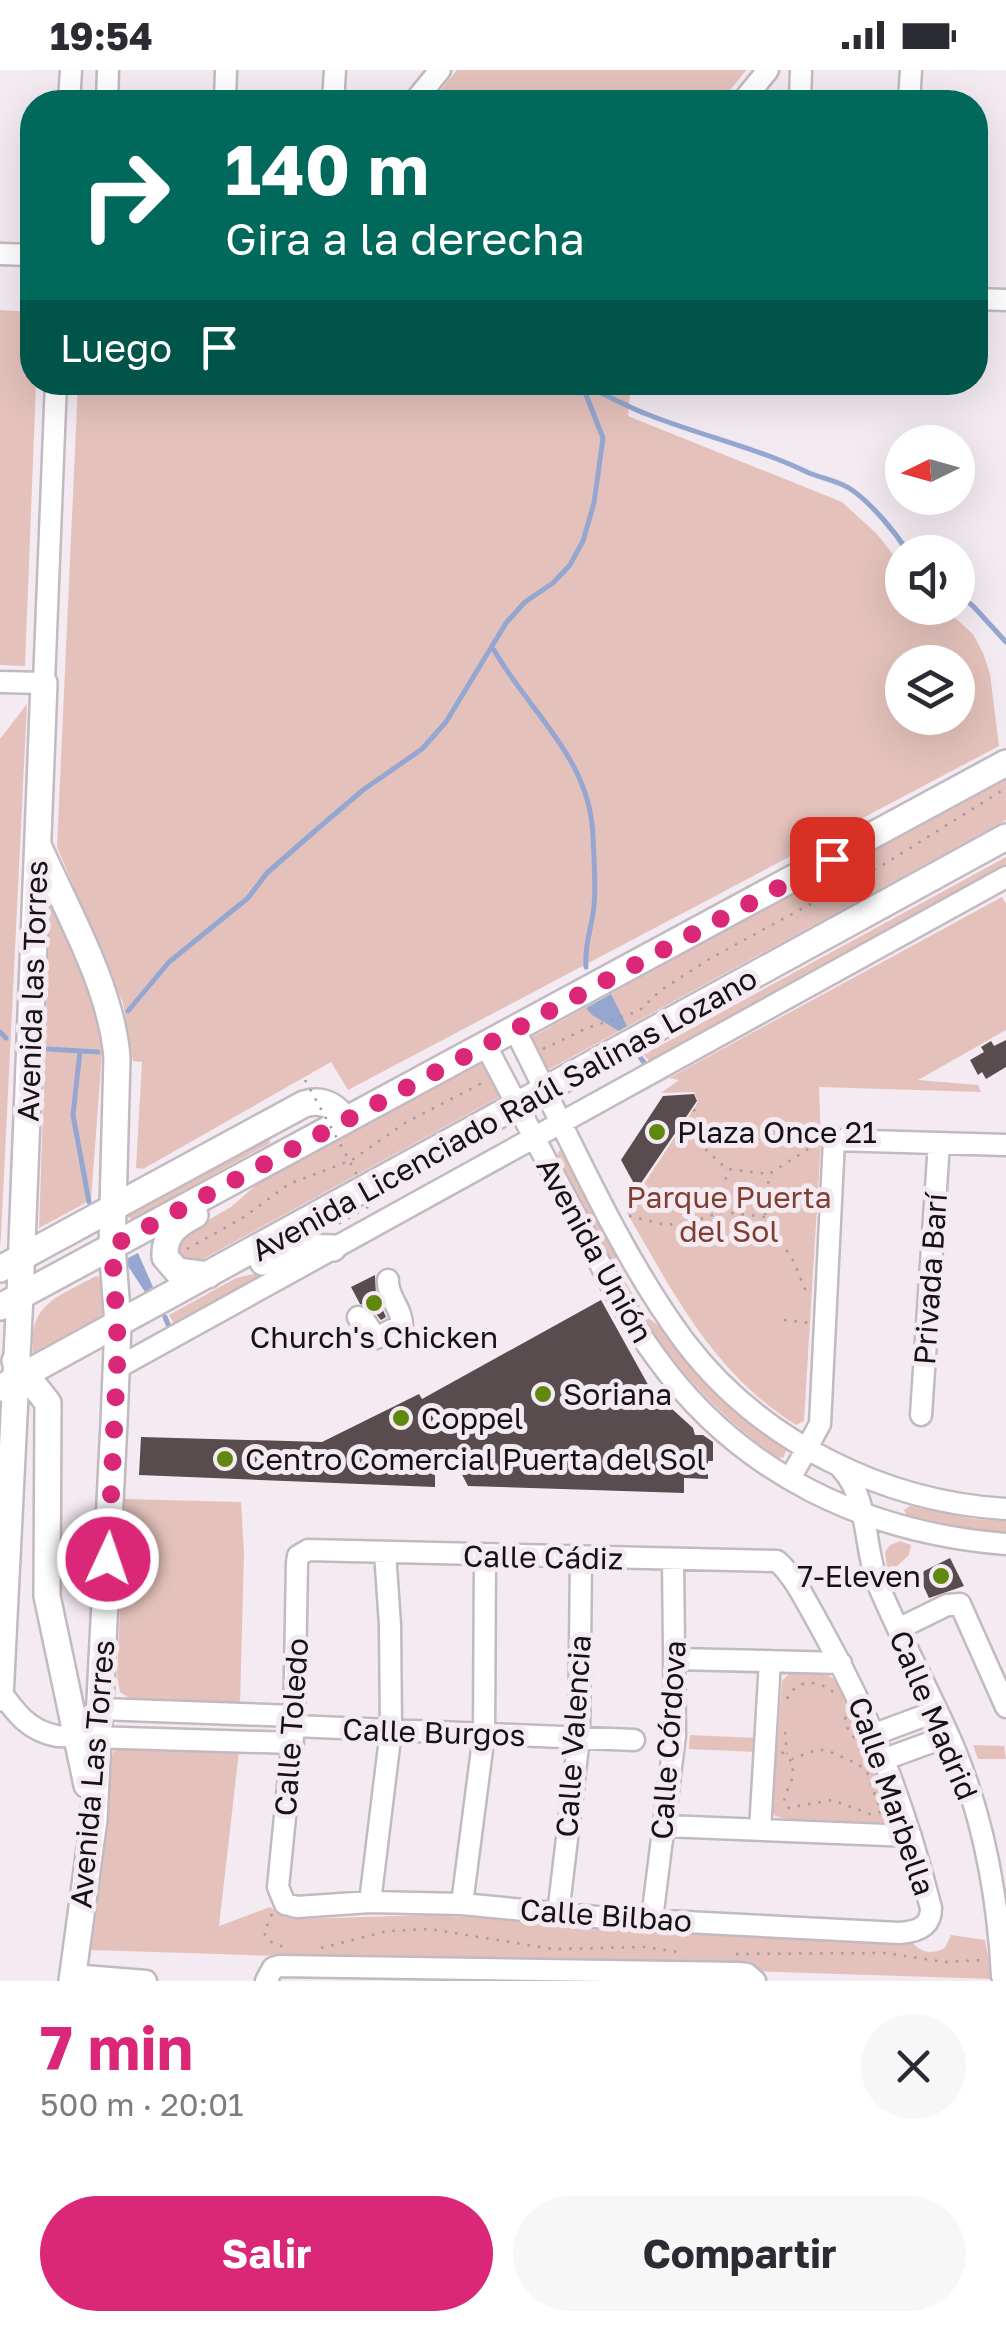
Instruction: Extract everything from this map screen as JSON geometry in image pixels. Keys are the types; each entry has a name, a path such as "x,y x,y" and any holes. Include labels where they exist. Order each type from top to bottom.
{"main road":[{"name":"Avenida las Torres","path":"11,1263 38,845 44,684"},
{"path":"10,1301 763,897 1005,780"},
{"name":"Avenida Licenciado Raúl Salinas Lozano","path":"15,1376 517,1107 1006,837"},
{"name":"Avenida las Torres","path":"38,845 115,1028 118,1058 113,1208"},
{"path":"0,1694 15,1376 11,1263 304,1104 324,1103 344,1119"},
{"path":"258,1166 239,1186 169,1234 164,1250 171,1266 191,1275 257,1265 332,1235"},
{"name":"Avenida Las Torres","path":"72,1978 94,1819 88,1736 100,1709 117,1368 113,1208"},
{"path":"15,1376 45,1397 50,1413 47,1596 88,1736"}],"street":[{"path":"424,90 440,70"},
{"path":"752,90 768,70"},
{"path":"4,688 44,684 55,395"},
{"path":"117,1368 332,1235 534,1138 1006,878"},
{"name":"Avenida Unión","path":"514,1028 663,1311 723,1383 772,1424 838,1465 905,1492 1006,1509"},
{"name":"Avenida Unión","path":"485,1044 608,1279 673,1379 745,1448 790,1479 864,1516 935,1536 1006,1544"},
{"path":"790,1479 820,1424 828,1140 1006,1145"},
{"name":"Privada Barí","path":"921,1415 939,1143"},
{"path":"608,1279 622,1258 622,1238"},
{"path":"608,1279 629,1276 645,1298 663,1311"},
{"path":"358,1318 364,1320 376,1338 402,1325 402,1317 388,1291 388,1280"},
{"name":"Calle Madrid","path":"838,1465 853,1484 864,1516 870,1560 948,1736 979,1827 1002,1909 1003,1937 995,1968"},
{"path":"864,1516 881,1496 905,1492"},
{"name":"Calle Cádiz","path":"298,1556 308,1550 581,1559 772,1559 786,1570"},
{"path":"370,1902 391,1730 390,1625 384,1552"},
{"name":"Calle Toledo","path":"277,1905 294,1728 298,1556"},
{"path":"462,1904 484,1734 485,1556"},
{"name":"Calle Valencia","path":"558,1914 579,1738 581,1559"},
{"name":"Calle Córdova","path":"652,1919 674,1748 673,1560"},
{"name":"Calle Marbella","path":"786,1570 841,1663 876,1760 911,1836 930,1903 930,1919"},
{"path":"898,1628 947,1605 960,1604 1006,1707"},
{"path":"676,1660 841,1663"},
{"path":"760,1830 770,1662"},
{"name":"Calle Burgos","path":"0,1694 29,1726 46,1734 88,1736 294,1728 634,1740"},
{"name":"Calle Burgos","path":"100,1709 294,1728"},
{"path":"868,1739 937,1711"},
{"path":"876,1760 948,1736"},
{"path":"665,1826 911,1836"},
{"name":"Calle Bilbao","path":"277,1905 462,1904 558,1914 899,1933 919,1930 930,1919"},
{"path":"266,1981 273,1968 279,1966 747,1974 755,1981"},
{"path":"72,1978 146,1981"}],"path":[{"path":"537,1052 645,1007 662,990 710,958 886,863 1005,780"},
{"path":"186,1249 244,1217 289,1184 352,1160 404,1124 490,1079"},
{"path":"304,1080 373,1204 333,1227 332,1235"},
{"path":"694,1109 705,1149 726,1169 769,1174 828,1140"},
{"path":"722,1212 726,1169"},
{"path":"769,1174 765,1217 793,1260 810,1305"},
{"path":"629,1216 674,1225 722,1212 765,1217"},
{"path":"784,1320 810,1323"},
{"path":"786,1704 795,1687 810,1682 826,1686 837,1696"},
{"path":"845,1713 848,1730 868,1739"},
{"path":"785,1729 792,1759 792,1780 784,1798 785,1806 790,1809 832,1800 879,1814 882,1807 867,1772 851,1760 821,1749 792,1759"},
{"path":"776,1752 788,1754"},
{"path":"851,1760 862,1758"},
{"path":"867,1772 876,1760"},
{"path":"277,1905 266,1924 266,1938 275,1945 295,1948"},
{"path":"319,1948 388,1932 429,1929 553,1949 647,1947 694,1956"},
{"path":"733,1954 860,1952 995,1968"}],"green space":[{"path":"457,70 746,70 730,90 441,90"},
{"path":"0,310 20,311 20,395 36,395 25,666 0,665"},
{"path":"77,395 630,395 628,416 842,502 885,544 885,625 963,625 983,653 990,674 999,746 348,1090 331,1062 143,1169 136,1168 142,1062 133,1061 123,1003 57,847"},
{"path":"27,704 1,1236 0,1247 0,739"},
{"path":"1006,778 1006,820 546,1071 530,1038"},
{"path":"1006,857 1006,866 650,1061 643,1055"},
{"name":"Parque Puerta del Sol","path":"1002,897 1006,904 1006,1030 918,1080 978,1085 981,1092 819,1087 821,1141 804,1421 796,1425 741,1381 718,1356 678,1300 626,1211 698,1102 694,1092 661,1093 679,1080 669,1078"},
{"path":"50,905 85,977 102,1054 91,1200 39,1228"},
{"path":"482,1063 499,1097 192,1265 176,1254 182,1235 231,1207 256,1185"},
{"path":"269,1136 270,1143 133,1219 127,1217 128,1212"},
{"path":"559,1151 566,1152 618,1253 612,1266 556,1160"},
{"path":"298,1255 174,1324 169,1315 236,1278 262,1272"},
{"path":"96,1276 106,1310 102,1316 33,1353 35,1323 41,1312 58,1296"},
{"path":"624,1280 645,1315 661,1328 722,1399 786,1450 784,1457 778,1458 731,1421 690,1379 653,1333 621,1282"},
{"path":"125,1499 241,1502 244,1553 240,1704 134,1701 120,1692 117,1676"},
{"path":"910,1506 1006,1521 1006,1535 908,1519 904,1510"},
{"path":"900,1541 911,1545 909,1555 896,1567 887,1567 885,1552"},
{"path":"825,1673 838,1682 846,1695 876,1759 888,1794 890,1823 786,1819 772,1812 782,1681 789,1674"},
{"path":"690,1735 757,1738 756,1752 689,1749"},
{"path":"973,1745 1004,1746 1006,1759 978,1759"},
{"path":"122,1746 239,1751 219,1926 270,1907 295,1919 427,1915 507,1919 582,1929 911,1941 931,1952 945,1948 951,1935 985,1940 992,1979 91,1950 103,1861 108,1776 113,1752"}],"water":[{"path":"611,994 627,1026 619,1031 586,1008"},
{"path":"138,1253 153,1287 145,1292 124,1260"}],"building":[{"path":"1006,1040 1006,1067 986,1079 982,1072 978,1075 970,1060 984,1052 981,1047 991,1041 994,1046"},
{"name":"Plaza Once 21","path":"694,1094 697,1101 637,1189 621,1160 663,1096"},
{"path":"375,1275 376,1295 386,1317 381,1320 371,1308 360,1304 351,1287"},
{"name":"Soriana","path":"601,1300 651,1390 693,1428 695,1435 713,1442 708,1479 684,1478 684,1493 468,1486 458,1467 435,1468 435,1487 139,1475 141,1437 322,1442 419,1394 422,1399"},
{"name":"7-Eleven","path":"950,1558 964,1586 929,1598 921,1581 924,1571"}],"waterway":[{"path":"128,1011 169,962 248,898 267,873 363,790 422,749 446,722 506,623 570,565 583,541 594,503 603,438 586,395"},
{"path":"606,395 642,412 837,482 860,496 896,535"},
{"path":"975,608 1006,642"},
{"path":"494,650 570,760 590,809 595,889 586,967"},
{"path":"0,1032 6,1038"},
{"path":"48,1049 98,1052"},
{"path":"80,1051 73,1115 89,1202"},
{"path":"640,1057 645,1064"},
{"path":"165,1317 169,1327"}],"place":[{"name":"Plaza Once 21","path":"657,1132"},
{"name":"Church's Chicken","path":"374,1303"},
{"name":"Soriana","path":"543,1394"},
{"name":"Coppel","path":"401,1418"},
{"name":"Centro Comercial Puerta del Sol","path":"225,1459"},
{"name":"7-Eleven","path":"941,1576"}],"route":[{"path":"108,1559 118,1346 112,1246 832,859"}]}
